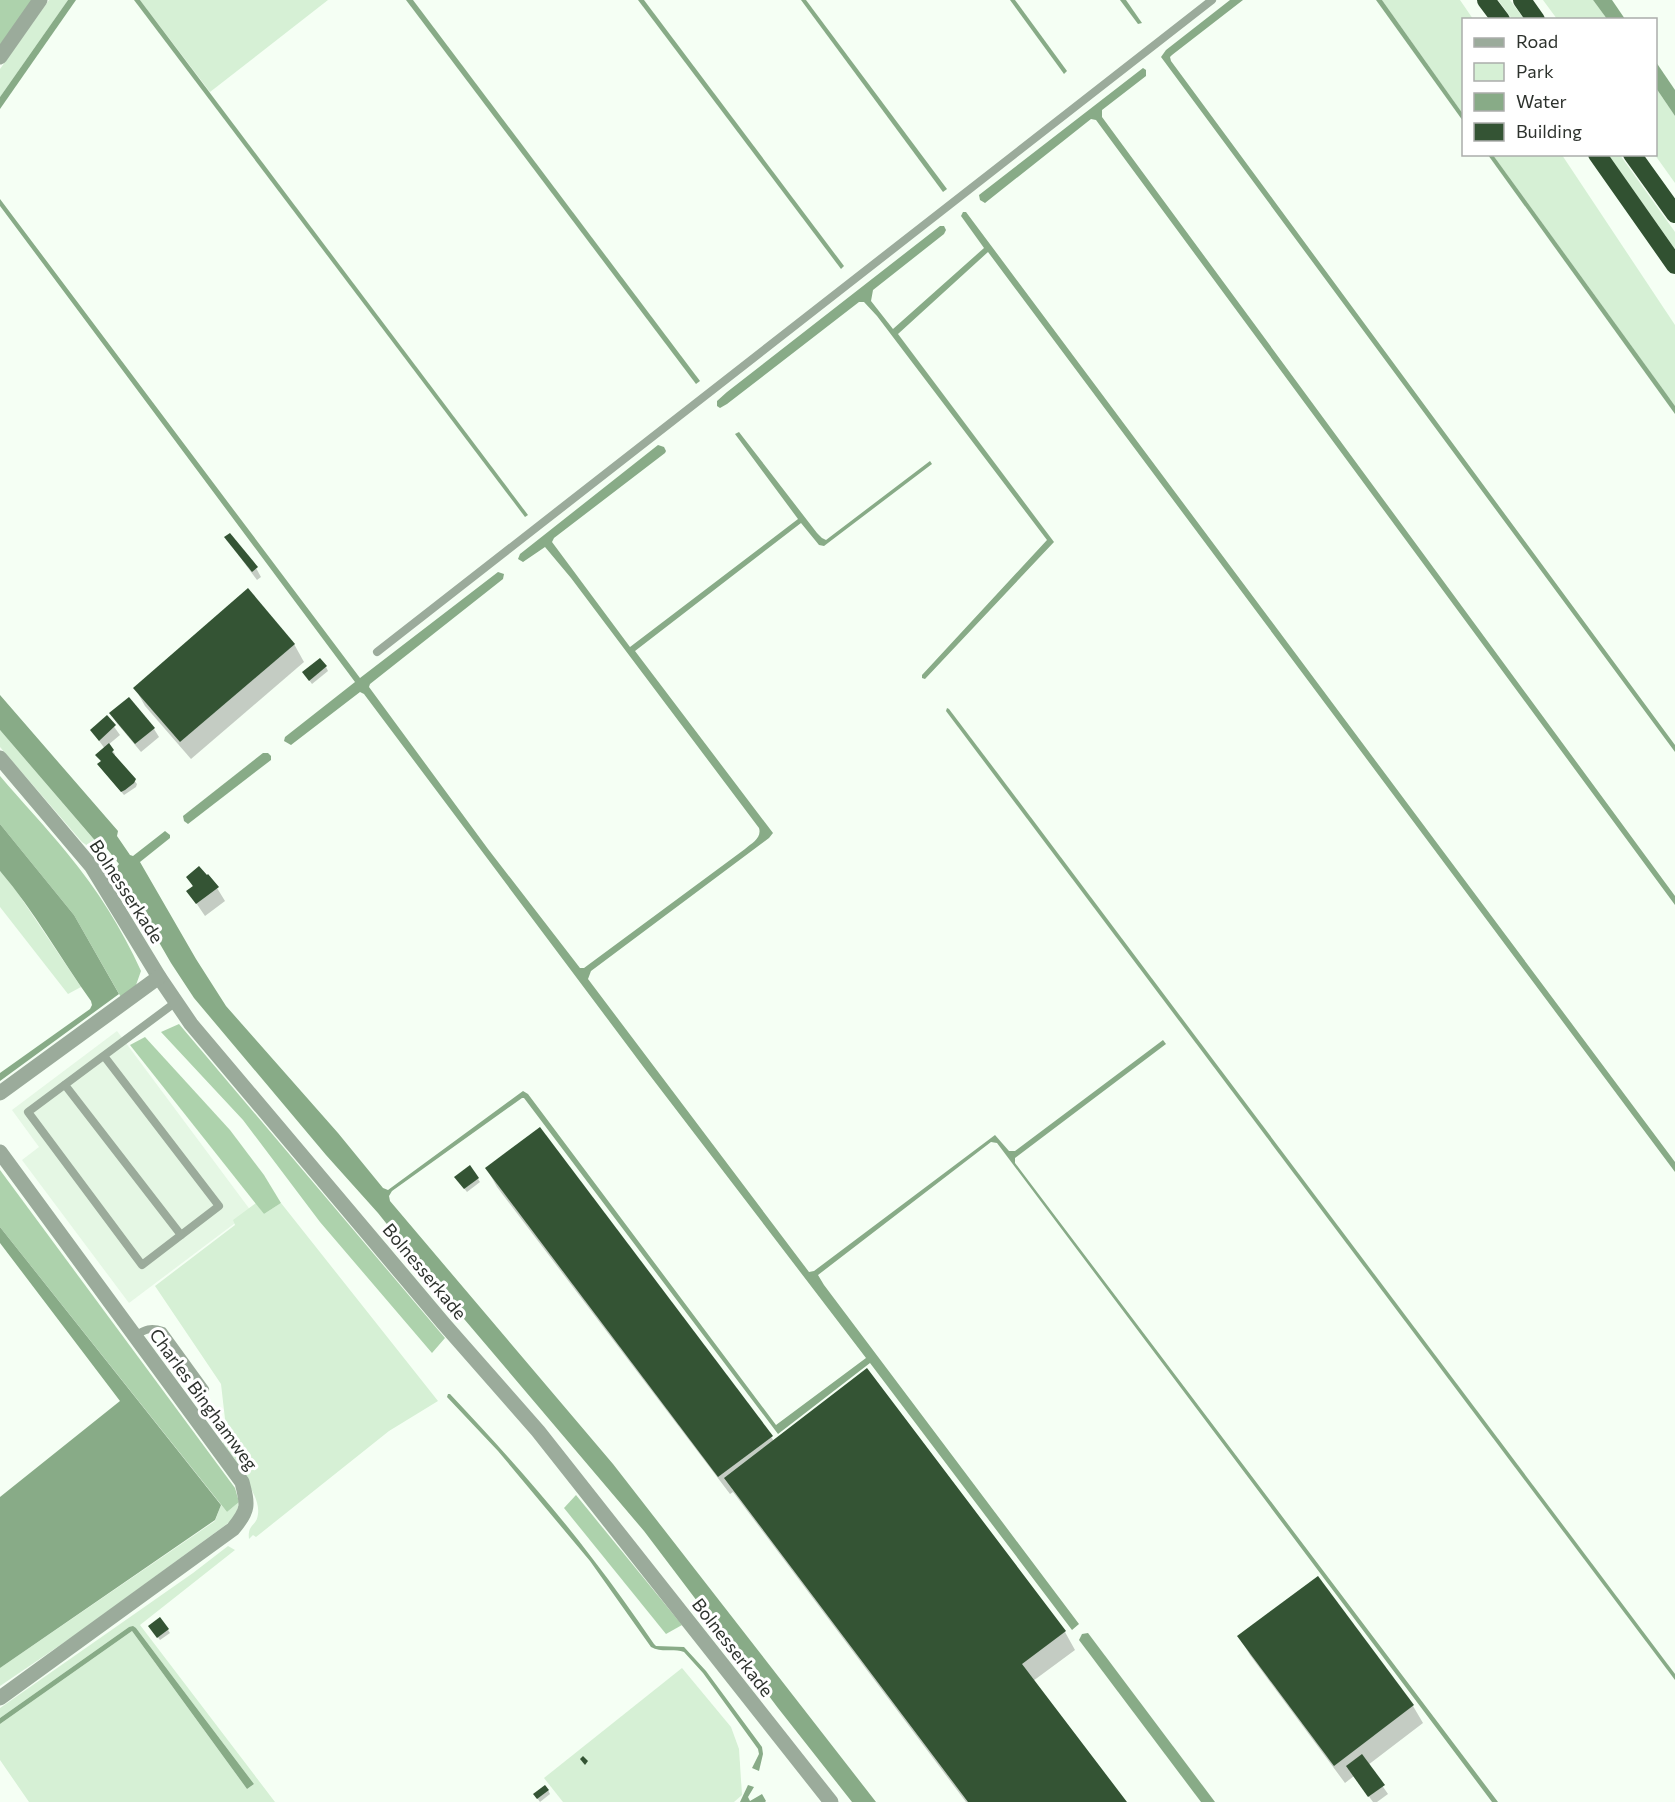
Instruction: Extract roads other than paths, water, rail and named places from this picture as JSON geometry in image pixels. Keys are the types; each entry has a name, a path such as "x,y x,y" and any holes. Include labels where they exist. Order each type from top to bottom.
{"highway":[{"path":"1486,0 1500,18"},
{"path":"1522,0 1535,18"},
{"path":"1598,156 1675,265"},
{"path":"1633,156 1675,214"}],"street":[{"path":"0,57 40,0"},
{"name":"Bolnesserkade","path":"0,758 92,867 159,977 191,1023 444,1324 538,1431 831,1802"},
{"path":"0,1093 159,977"},
{"name":"Charles Binghamweg","path":"0,1152 242,1482 247,1501 244,1516 233,1529 0,1698"}],"lane":[{"path":"377,652 1212,0"},
{"path":"104,1056 219,1206 142,1265 28,1112 176,1002"},
{"path":"65,1084 181,1235"},
{"path":"135,1336 153,1328 163,1331 205,1389"}],"water":[{"path":"68,0 76,0 0,109 0,97"},
{"path":"134,0 140,0 528,515 525,517"},
{"path":"406,0 413,0 700,381 696,384"},
{"path":"638,0 644,0 844,266 841,269"},
{"path":"801,0 806,0 947,189 943,192"},
{"path":"1010,0 1015,0 1067,71 1064,74"},
{"path":"1120,0 1126,0 1142,23 1138,24"},
{"path":"1230,0 1243,0 1172,55 1171,61 1675,745 1675,752 1161,57 1166,50"},
{"path":"1376,0 1382,0 1462,113 1462,120"},
{"path":"1593,0 1612,0 1624,18 1606,18"},
{"path":"1657,63 1675,90 1675,116 1657,89"},
{"path":"1143,68 1146,70 1146,76 1102,110 1102,117 1675,896 1675,905 1096,120 1091,119 985,203 980,200 979,195"},
{"path":"1489,156 1494,156 1665,392 1675,406 1675,414"},
{"path":"0,199 360,678 498,572 504,574 503,579 369,687 488,849 580,968 584,968 745,849 756,840 760,832 571,578 545,547 523,562 518,559 520,554 658,445 664,447 665,453 554,538 552,542 630,647 798,519 735,434 739,432 817,533 826,540 930,461 932,464 824,546 819,545 801,523 635,651 773,833 591,971 588,979 809,1272 814,1271 995,1135 1009,1151 1015,1151 1163,1040 1166,1044 1015,1158 1015,1163 1498,1802 1492,1802 997,1143 991,1142 818,1275 1079,1624 1072,1630 870,1363 778,1434 522,1098 392,1191 389,1196 390,1201 613,1464 876,1802 852,1802 644,1531 442,1293 378,1213 194,998 116,868 119,864 104,845 98,844 0,730 0,695 118,831 117,836 130,855 133,856 165,831 170,835 170,838 140,862 196,959 226,1006 338,1133 383,1188 388,1190 523,1091 528,1094 776,1425 866,1358 645,1069 364,694 360,692 291,745 284,741 285,737 355,682 0,206"},
{"path":"963,212 966,212 1675,1162 1675,1172 988,252 898,334 1054,542 925,679 922,675 1047,540 877,316 864,302 859,302 727,404 720,408 717,406 717,401 727,392 940,226 944,226 946,230 944,234 873,290 871,301 893,329 984,248 961,216"},
{"path":"947,708 1675,1674 1675,1680 946,711"},
{"path":"263,753 268,753 271,760 188,824 184,821 183,816"},
{"path":"0,824 74,915 119,994 0,1081 0,1073 90,1009 92,1005 36,919 0,871"},
{"path":"0,1227 221,1505 215,1520 0,1668 0,1497 120,1401 0,1243"},
{"path":"448,1394 487,1434 558,1515 608,1579 654,1644 684,1647 706,1671 762,1747 763,1754 759,1771 752,1768 759,1754 758,1749 703,1673 684,1652 651,1647 590,1561 498,1451 447,1397"},
{"path":"133,1626 254,1784 247,1789 132,1631 0,1724 0,1718"},
{"path":"1088,1633 1215,1802 1201,1802 1079,1640 1082,1634"},
{"path":"748,1785 754,1787 748,1797 750,1801 762,1794 766,1801 740,1802"}]}
